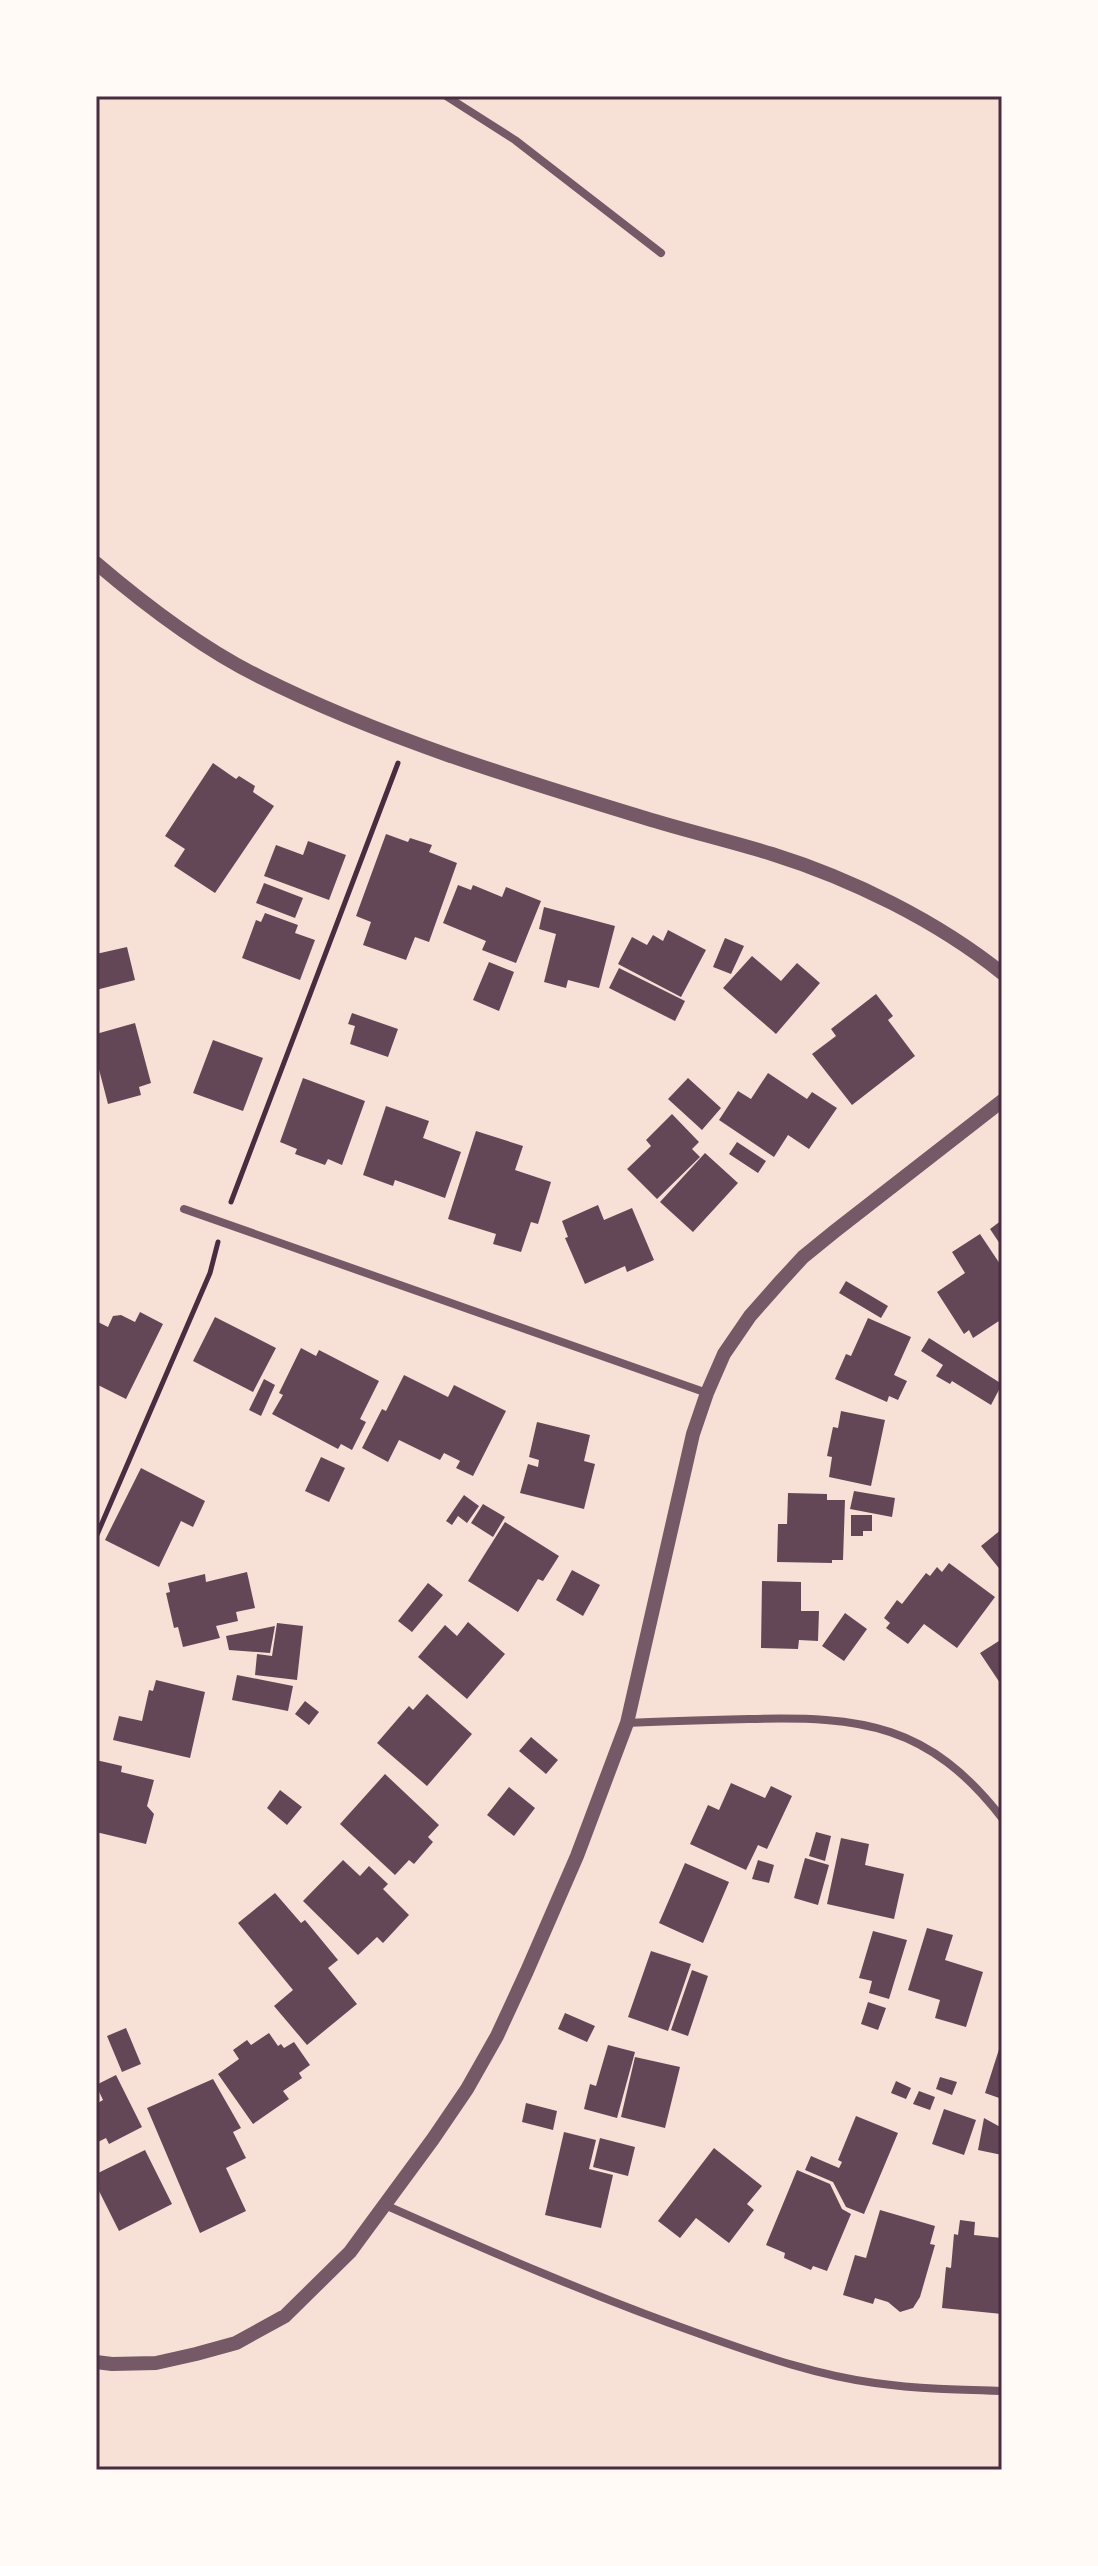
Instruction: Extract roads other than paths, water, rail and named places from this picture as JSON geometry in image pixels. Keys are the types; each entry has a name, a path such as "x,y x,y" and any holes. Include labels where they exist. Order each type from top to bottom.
{"street":[{"path":"446,96 515,140 661,253"},
{"path":"96,563 188,633 257,676 352,719 487,768 789,860 877,895 1002,973"},
{"path":"96,2362 156,2363 236,2343 260,2331 285,2316 339,2262 385,2205 467,2089 497,2036 577,1856 627,1723 690,1448 707,1393 724,1354 750,1316 803,1257 1002,1101"},
{"path":"184,1209 707,1393"},
{"path":"627,1723 805,1718 857,1722 898,1734 939,1755 970,1780 1002,1818"},
{"path":"385,2205 517,2264 784,2364 873,2383 1002,2391"}]}
